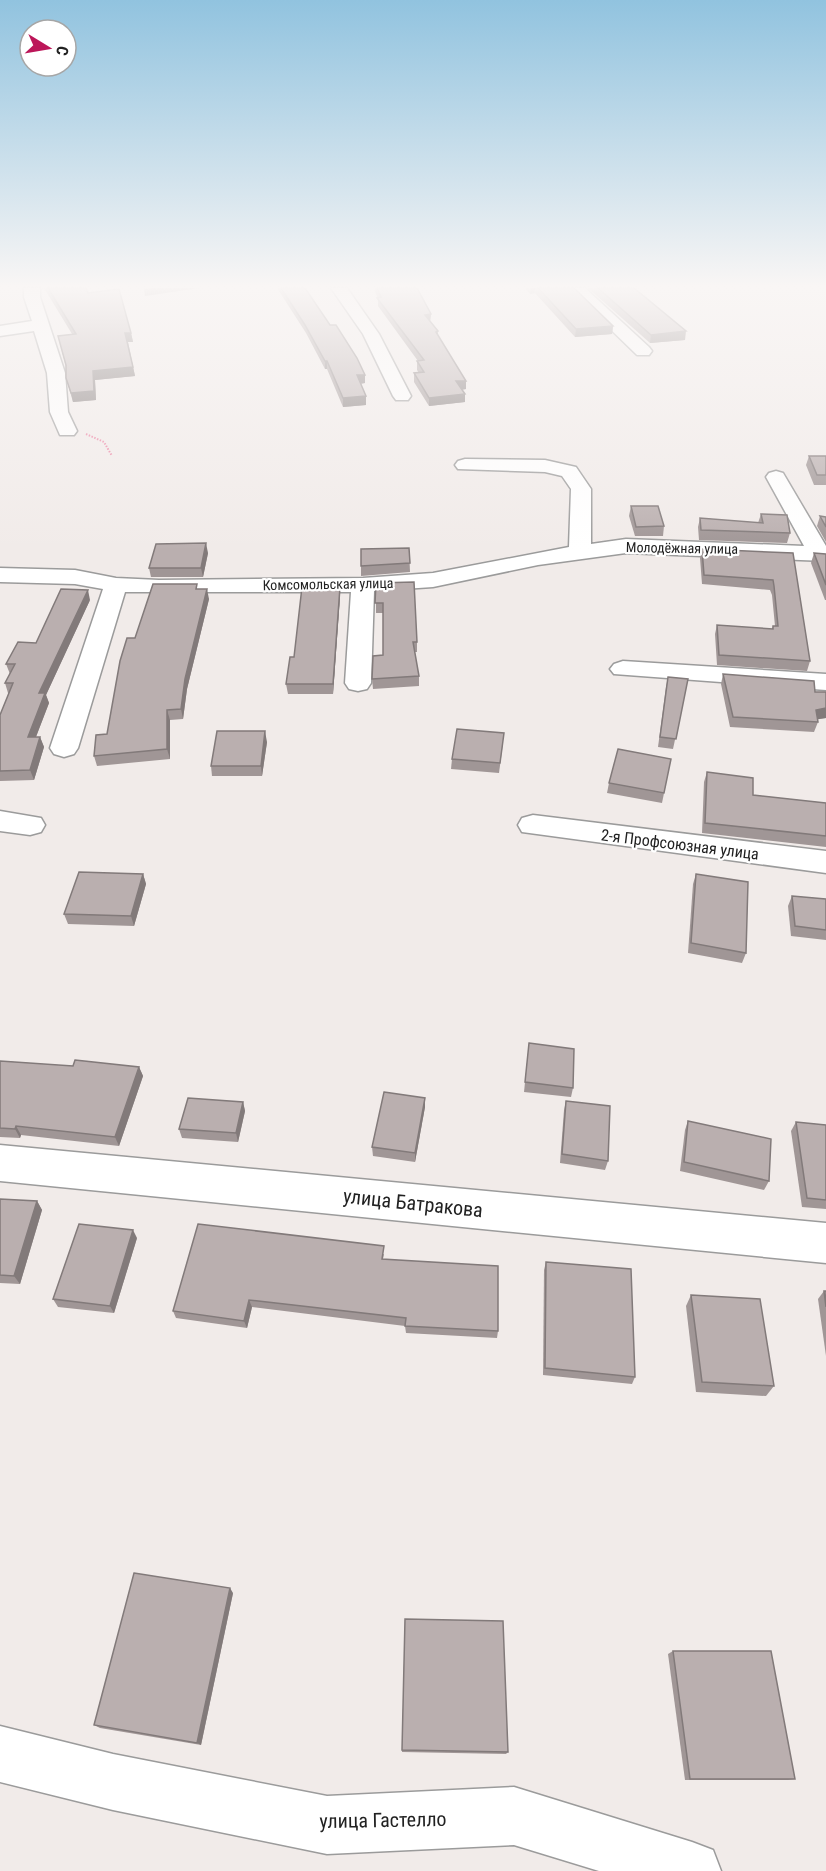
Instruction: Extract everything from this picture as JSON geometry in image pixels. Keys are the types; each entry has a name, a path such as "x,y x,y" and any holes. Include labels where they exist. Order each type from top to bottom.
{"street":[{"path":"56,375 59,412 67,431"},
{"path":"392,375 402,396"},
{"path":"465,465 545,466 569,471 580,489 580,552"},
{"path":"776,477 822,554"},
{"name":"Молодёжная улица","path":"538,558 626,546 822,554"},
{"name":"Комсомольская улица","path":"0,575 75,577 116,585 159,587 363,585 433,580 538,558"},
{"path":"64,748 116,585"},
{"path":"358,683 363,585"},
{"path":"623,669 826,682"},
{"path":"0,821 30,825"},
{"name":"2-я Профсоюзная улица","path":"533,825 826,862"},
{"name":"улица Батракова","path":"0,1163 826,1243"},
{"name":"улица Гастелло","path":"0,1754 113,1782 327,1825 514,1816 692,1871"}],"path":[{"path":"67,431 88,435 104,442 112,456"}],"building":[{"path":"66,375 93,375 94,391 71,393"},
{"path":"333,375 357,375 366,396 343,398"},
{"path":"415,375 463,375 466,381 456,381 465,394 429,398"},
{"path":"809,456 826,456 826,475 817,475"},
{"path":"631,506 658,506 664,526 636,527"},
{"path":"761,514 787,515 790,533 701,530 700,518 763,523"},
{"path":"820,516 826,517 826,527"},
{"path":"206,543 201,568 149,568 156,544"},
{"path":"409,548 410,563 361,566 361,549"},
{"path":"702,549 793,553 810,661 719,655 717,625 773,629 773,626 778,626 774,586 773,580 704,575"},
{"path":"814,553 826,554 826,585"},
{"path":"414,582 417,642 413,642 419,676 372,679 373,656 383,655 383,603 375,603 376,583"},
{"path":"153,584 197,584 196,589 207,589 185,679 181,709 167,710 167,749 94,756 96,735 107,734 120,661 127,638 135,638"},
{"path":"302,587 340,587 333,684 286,684 290,657 294,657"},
{"path":"61,589 88,590 39,693 45,693 28,737 40,737 30,770 0,771 0,715 13,683 5,683 15,664 6,664 18,642 36,643"},
{"path":"723,674 814,681 815,692 826,692 826,708 816,710 818,722 733,717"},
{"path":"668,677 688,679 676,739 660,737"},
{"path":"457,729 504,733 500,763 452,759"},
{"path":"217,731 265,731 261,766 211,766"},
{"path":"618,749 671,759 664,793 609,783"},
{"path":"707,772 753,778 753,795 826,803 826,836 705,823"},
{"path":"79,872 143,874 131,916 64,914"},
{"path":"696,874 748,882 746,953 691,943"},
{"path":"792,896 826,899 826,930 795,926"},
{"path":"529,1043 574,1049 573,1088 525,1082"},
{"path":"75,1060 139,1067 115,1137 16,1126 15,1129 0,1128 0,1061 73,1066"},
{"path":"384,1092 425,1098 415,1153 372,1147"},
{"path":"188,1098 243,1102 236,1133 179,1129"},
{"path":"566,1101 610,1106 608,1161 562,1154"},
{"path":"688,1121 771,1139 769,1181 684,1162"},
{"path":"796,1122 826,1125 826,1200 807,1198"},
{"path":"0,1199 37,1201 14,1276 0,1275"},
{"path":"79,1224 133,1230 110,1306 53,1299"},
{"path":"198,1224 384,1246 382,1259 498,1266 498,1331 405,1326 406,1318 249,1300 244,1321 173,1311"},
{"path":"546,1262 631,1269 635,1377 545,1368"},
{"path":"691,1295 760,1299 774,1386 702,1382"},
{"path":"134,1573 230,1588 197,1743 94,1725"},
{"path":"405,1619 503,1621 508,1752 402,1750"},
{"path":"673,1651 771,1651 795,1779 690,1779"}]}
